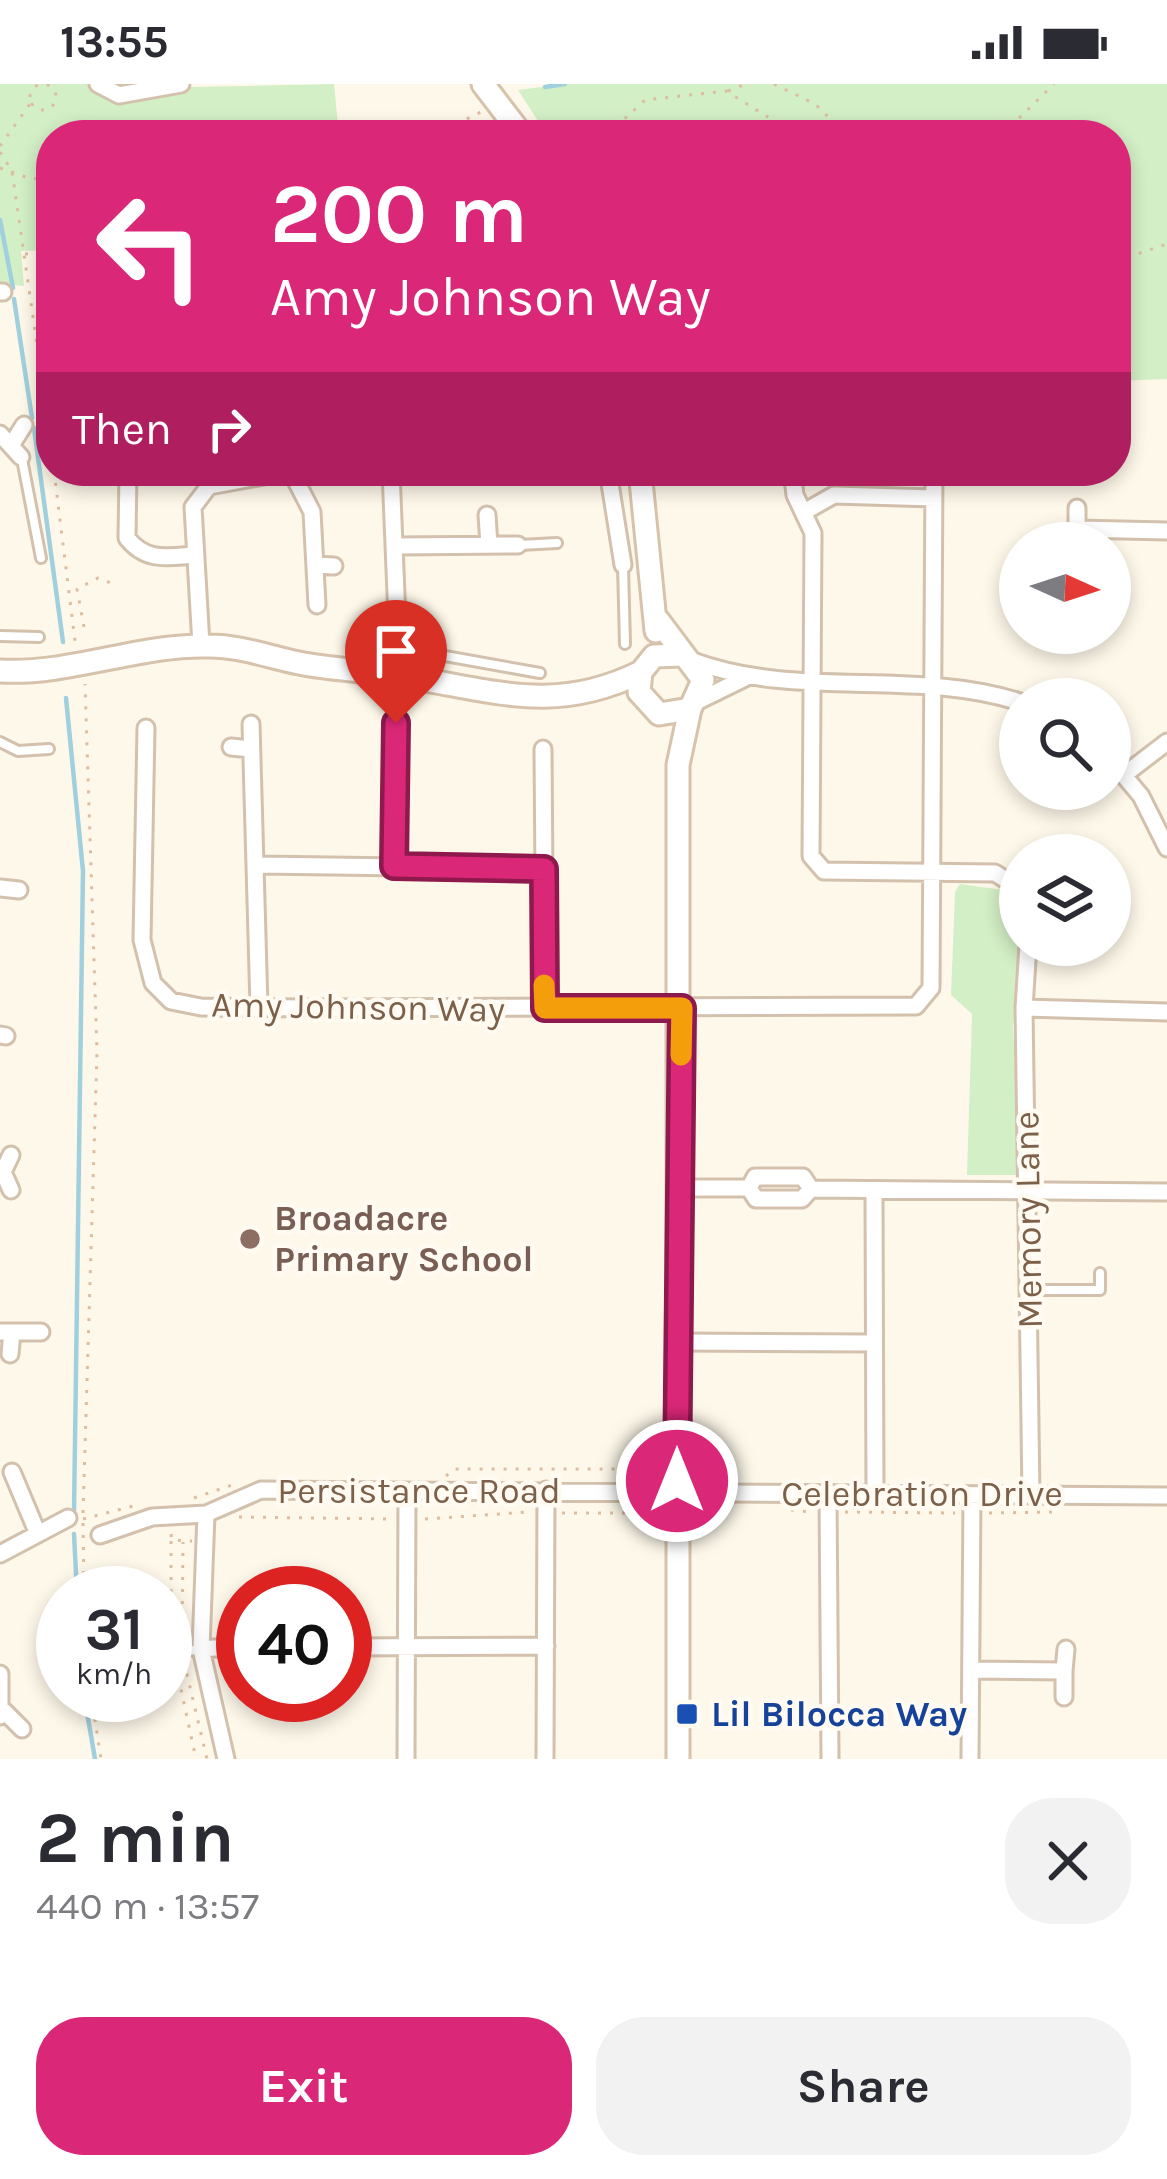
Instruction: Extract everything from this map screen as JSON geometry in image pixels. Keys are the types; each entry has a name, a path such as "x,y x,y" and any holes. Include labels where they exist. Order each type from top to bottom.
{"street":[{"path":"98,84 118,95 181,84"},
{"path":"490,93 511,120"},
{"path":"11,445 24,425"},
{"path":"128,486 127,538 139,553 153,558 195,555"},
{"path":"201,645 194,508 199,494 209,486"},
{"path":"299,486 312,512 317,605"},
{"path":"392,486 397,620"},
{"path":"610,486 623,565"},
{"path":"642,486 658,620 639,692 678,765"},
{"path":"792,486 813,533 810,846 817,866 824,871 931,870 999,876"},
{"path":"682,1008 916,1006 931,988 933,486"},
{"path":"804,512 828,496 933,498"},
{"path":"1078,508 1078,522"},
{"path":"487,515 489,545"},
{"path":"1131,533 1167,531"},
{"path":"396,546 518,545"},
{"path":"315,565 334,566"},
{"path":"658,620 703,680 678,765 682,1008 676,1342 678,1759"},
{"path":"0,671 85,666 201,645 506,696 560,699 609,688 664,652 748,677 933,686 999,695"},
{"path":"394,866 397,675"},
{"path":"609,688 670,716 748,677"},
{"path":"251,724 260,1007"},
{"name":"Amy Johnson Way","path":"146,728 142,940 153,983 171,1001 260,1007 682,1008"},
{"path":"1131,770 1167,742"},
{"path":"231,747 251,748"},
{"path":"544,749 536,777 544,869 545,1008"},
{"path":"1131,784 1167,848"},
{"path":"259,866 544,869"},
{"name":"Memory Lane","path":"1027,966 1031,1495"},
{"path":"1024,1008 1167,1012"},
{"path":"11,1155 2,1172 11,1190"},
{"path":"678,1188 749,1188 756,1199 802,1199 811,1189 1167,1192"},
{"path":"874,1190 875,1496"},
{"path":"10,1354 6,1332 41,1332"},
{"path":"676,1342 873,1343"},
{"path":"12,1472 38,1534"},
{"name":"Persistance Road","path":"100,1535 152,1517 206,1514 261,1490 546,1490 677,1502"},
{"path":"545,1759 546,1490"},
{"path":"406,1759 407,1492"},
{"path":"970,1759 972,1495"},
{"name":"Celebration Drive","path":"677,1502 1167,1496"},
{"path":"828,1503 830,1759"},
{"path":"206,1514 201,1648 226,1759"},
{"path":"0,1554 68,1518"},
{"path":"372,1647 546,1646"},
{"path":"201,1648 216,1647"},
{"path":"1064,1697 1066,1649"},
{"path":"971,1670 1064,1671"},
{"path":"0,1674 2,1714 22,1730"}],"lane":[{"path":"11,445 41,558"},
{"path":"518,545 556,543"},
{"path":"623,565 626,644"},
{"path":"397,620 400,644 406,649 540,673"},
{"path":"0,636 39,637"},
{"path":"0,742 18,751 49,748"},
{"path":"1028,1289 1100,1290 1100,1273"},
{"path":"192,1650 201,1648"}],"path":[{"path":"623,120 645,100 726,92 746,84"},
{"path":"774,84 815,104 832,120"},
{"path":"1017,120 1054,84"},
{"path":"32,103 44,110 55,102 52,88 33,86 32,103 0,149 12,171 36,342"},
{"path":"726,92 772,120"},
{"path":"458,120 490,93"},
{"path":"0,168 36,179"},
{"path":"1131,256 1167,244"},
{"path":"23,255 36,254"},
{"path":"56,486 76,652 85,666 97,1052 85,1566"},
{"path":"69,592 98,578 111,584"},
{"path":"77,589 84,627"},
{"path":"70,608 80,608"},
{"path":"72,619 82,617"},
{"path":"440,1481 454,1469 663,1469"},
{"path":"228,1517 406,1519 677,1502"},
{"path":"789,1509 828,1503 972,1513 1058,1512"},
{"path":"95,1722 100,1759"}],"green space":[{"path":"0,84 94,84 119,98 191,87 334,84 338,120 36,120 36,250 21,251 24,286 0,284"},
{"path":"565,84 1167,84 1167,379 1131,380 1131,120 537,120 518,90"},
{"path":"960,884 999,889 999,966 1017,966 1013,1029 1022,1175 967,1175 972,1014 951,995 955,892"}],"waterway":[{"path":"545,87 565,84"},
{"path":"0,220 13,288"},
{"path":"14,299 32,418"},
{"path":"34,428 36,443"},
{"path":"42,486 63,642"},
{"path":"66,698 83,871 74,1513"},
{"path":"74,1534 76,1566"},
{"path":"89,1722 95,1759"}],"slow traffic":[{"path":"544,985 545,1008 682,1008 681,1055"}],"place":[{"name":"Broadacre Primary School","path":"250,1239"},
{"name":"Lil Bilocca Way","path":"687,1714"}],"route":[{"path":"396,723 394,866 544,869 545,1008 682,1008 677,1481"}]}
